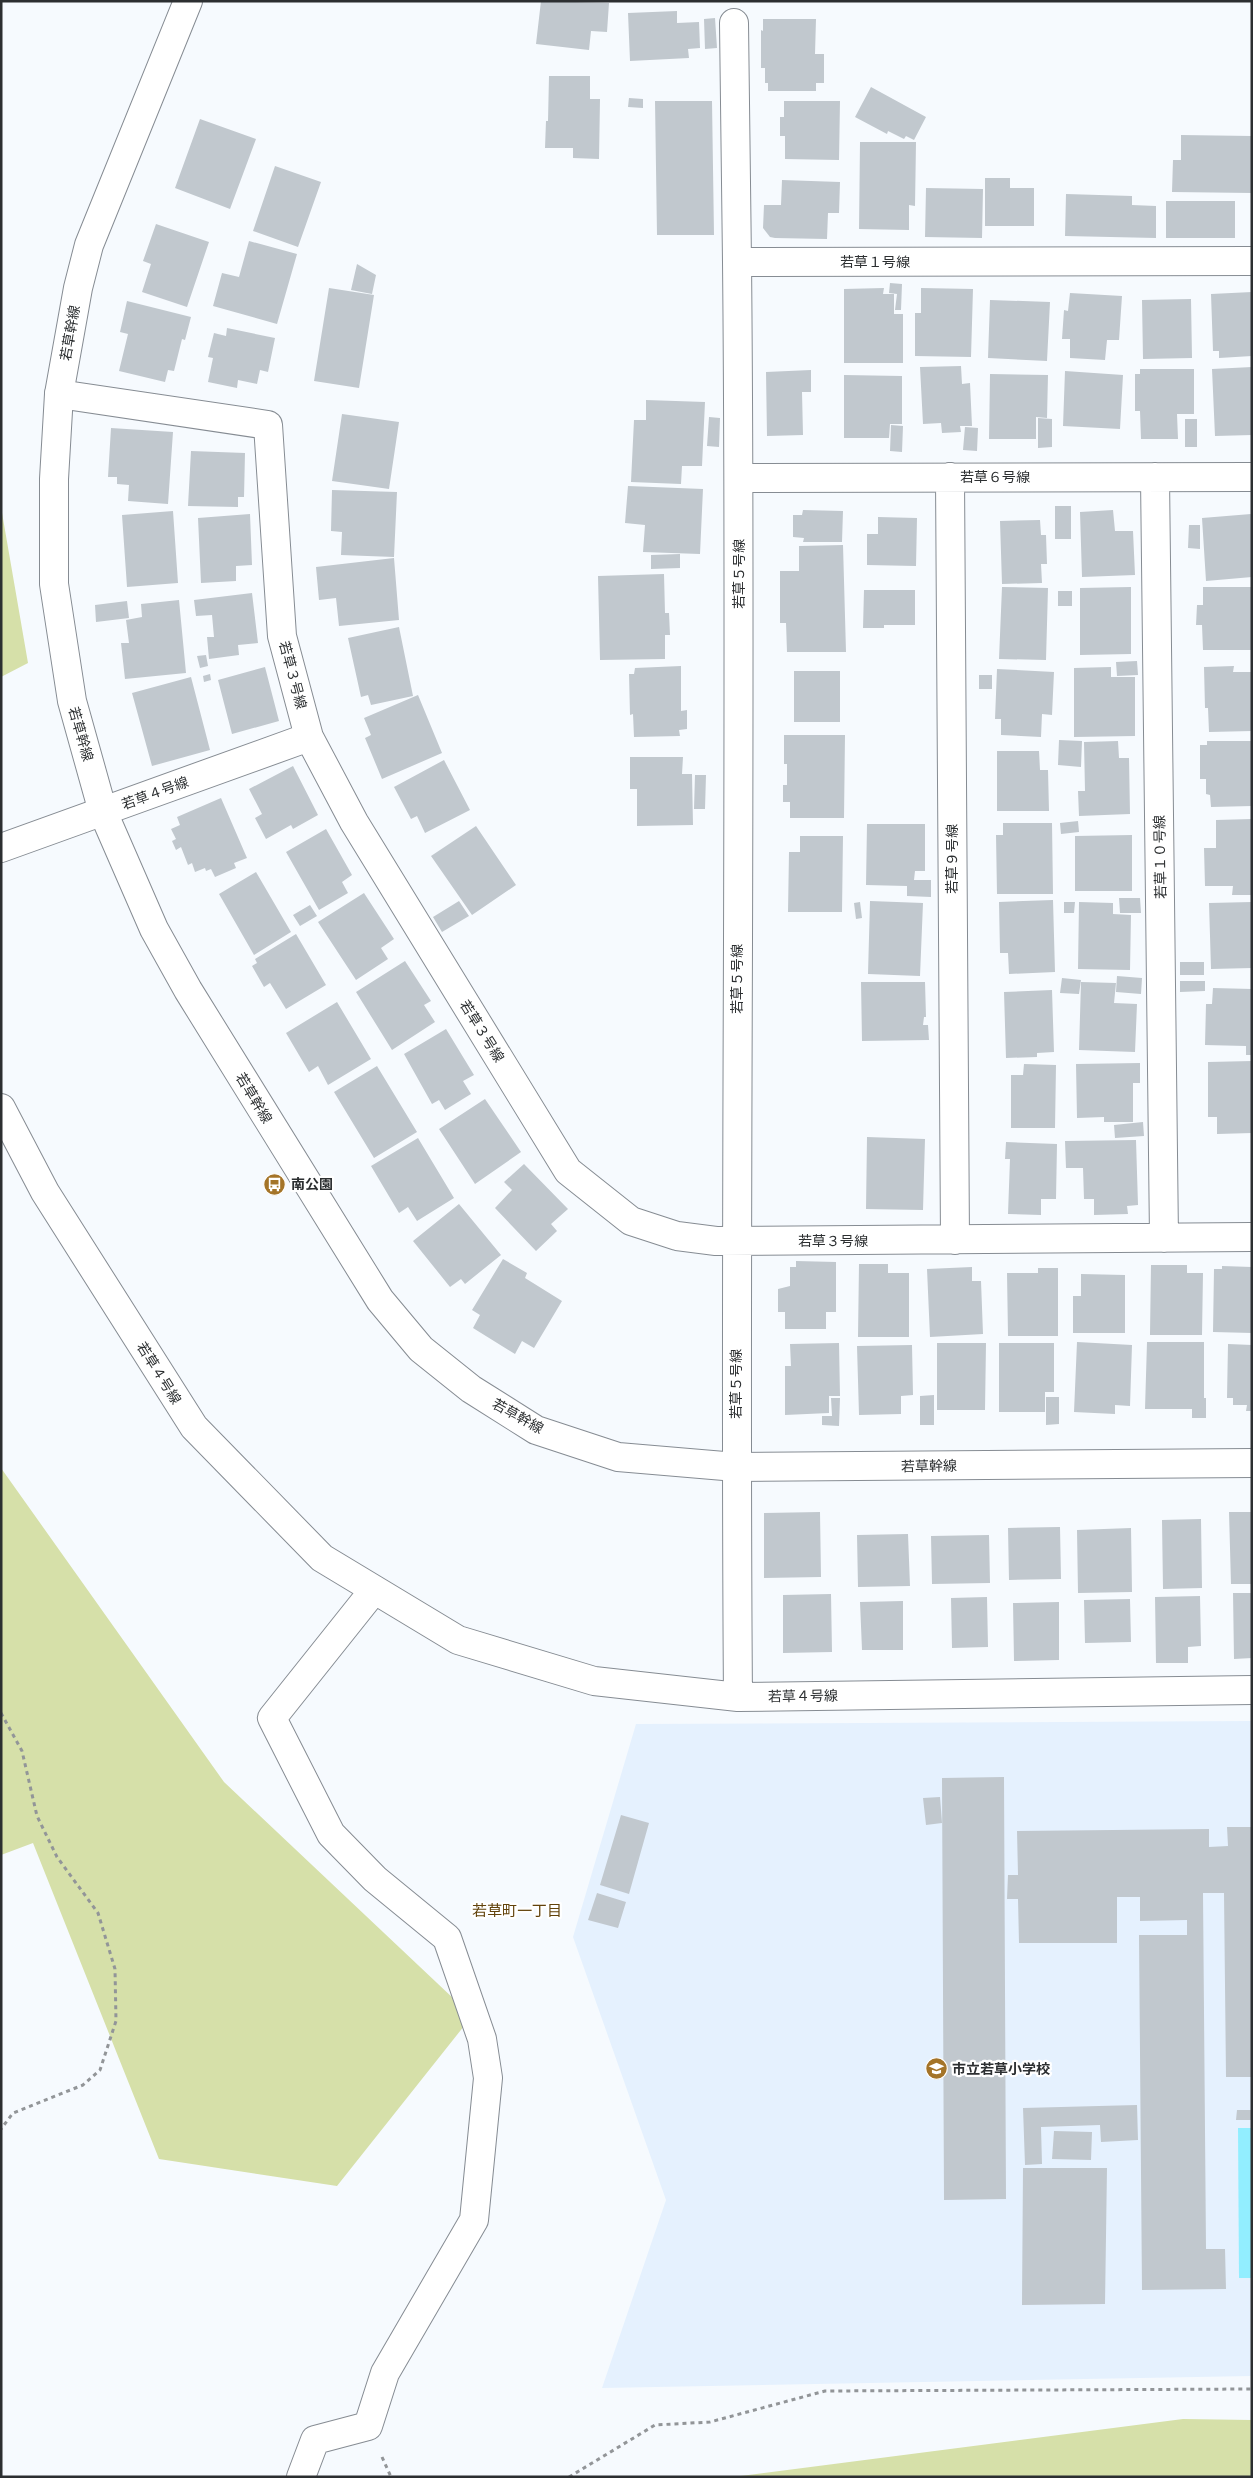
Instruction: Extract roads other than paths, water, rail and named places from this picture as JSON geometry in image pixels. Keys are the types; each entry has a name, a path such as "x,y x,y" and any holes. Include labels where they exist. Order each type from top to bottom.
{"street":[{"name":"若草幹線","path":"188,1 89,245 78,288 59,394 54,480 54,584 72,701 103,812 154,929 188,990 380,1300 421,1349 471,1389 536,1430 618,1458 736,1467 1252,1463"},
{"path":"734,23 737,262"},
{"name":"若草１号線","path":"737,262 1252,261"},
{"name":"若草５号線","path":"737,262 739,478 736,1242 738,1697"},
{"name":"若草３号線","path":"59,394 268,425 282,636 309,737 354,822 568,1171 631,1222 677,1236 736,1242 1252,1237"},
{"name":"若草６号線","path":"739,478 1252,476"},
{"name":"若草９号線","path":"950,477 954,1240"},
{"name":"若草１０号線","path":"1155,477 1164,1238"},
{"name":"若草４号線","path":"1,848 309,737"},
{"name":"若草４号線","path":"1,1108 45,1192 194,1427 322,1558 458,1640 585,1678 738,1697 1252,1690"},
{"path":"301,2477 315,2440 368,2426 385,2373 474,2220 488,2078 482,2039 447,1938 375,1879 331,1834 272,1718 374,1590"}],"water":[{"path":"1238,2128 1252,2128 1252,2278 1239,2278"}],"place":[{"name":"南公園","path":"275,1184"},
{"name":"市立若草小学校","path":"936,2069"}],"district":[{"name":"若草町一丁目","path":"517,1911"}]}
